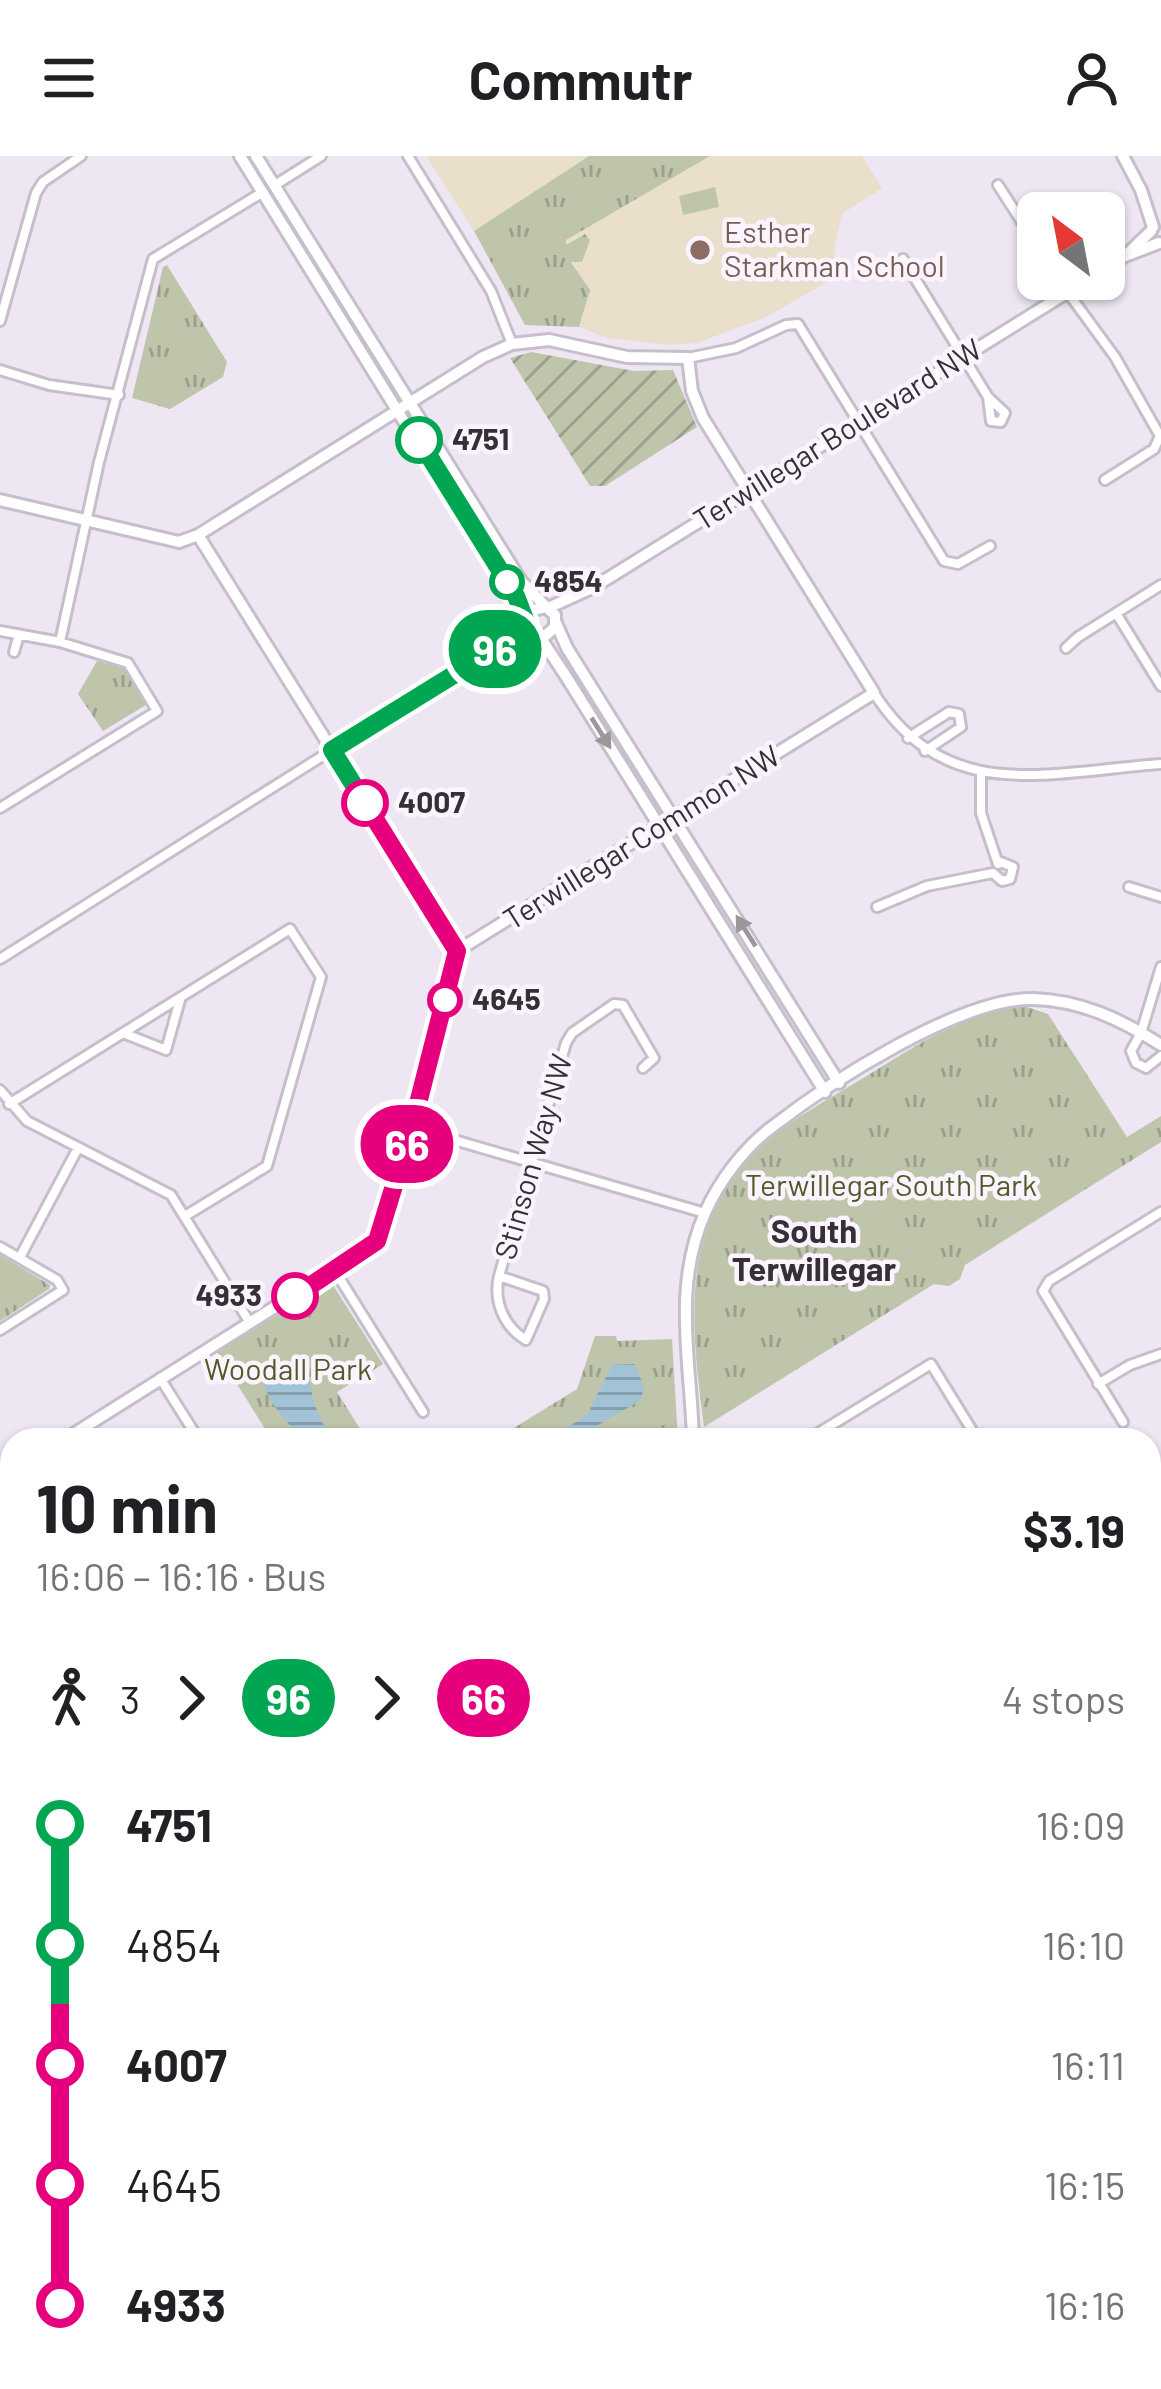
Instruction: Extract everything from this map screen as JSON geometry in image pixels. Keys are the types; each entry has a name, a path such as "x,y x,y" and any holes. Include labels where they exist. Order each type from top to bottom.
{"street":[{"path":"0,321 36,193 43,182 81,156"},
{"path":"240,156 269,189 404,406 521,581 547,607 567,648 839,1083"},
{"path":"256,156 269,189"},
{"path":"60,642 99,462 153,259 321,156"},
{"path":"408,156 491,291 512,344"},
{"path":"1123,156 1158,230 1125,256"},
{"path":"998,185 1017,214"},
{"path":"903,259 988,397"},
{"name":"Terwillegar Boulevard NW","path":"547,607 587,592 1056,300"},
{"path":"1072,300 1115,357 1160,436 1154,449 1105,480"},
{"path":"0,500 179,542 198,535 483,357 512,344 549,340 627,357 688,358 736,348 798,323 944,562 958,564 990,546"},
{"path":"688,358 698,408 874,693 908,738 949,764 980,773 1161,764"},
{"path":"0,370 49,385 118,395"},
{"path":"404,406 535,635 825,1091"},
{"path":"83,1428 377,1241 457,951 198,535"},
{"path":"1066,648 1161,585"},
{"name":"Terwillegar Boulevard NW","path":"556,622 587,592"},
{"path":"0,959 502,645 533,608 547,607"},
{"path":"1116,613 1161,686"},
{"path":"502,645 549,634 556,622"},
{"path":"0,631 60,642 128,663 157,711 0,808"},
{"path":"14,652 19,635"},
{"name":"Terwillegar Common NW","path":"457,951 874,693"},
{"path":"908,738 949,712 959,714 961,728 925,751"},
{"path":"980,773 981,813 998,861 993,873"},
{"path":"993,873 1002,881 1013,875 1011,863 998,861"},
{"path":"877,907 927,886 993,873"},
{"path":"1129,887 1161,897"},
{"path":"9,1104 290,929 321,976 267,1166 185,1216"},
{"path":"1161,967 1142,1033 1131,1051 1136,1063 1146,1068 1161,1056"},
{"path":"122,1032 166,1050 181,998"},
{"path":"692,1428 684,1300 689,1256 721,1183 771,1128 945,1020 992,1003 1032,999 1074,1004 1113,1017 1161,1045"},
{"name":"Stinson Way NW","path":"500,1276 543,1291 526,1340 518,1336 497,1304 495,1292 572,1033 614,1004 623,1005 654,1058 644,1068"},
{"path":"0,1090 27,1121 171,1195 250,1323"},
{"path":"412,1127 705,1213"},
{"path":"20,1257 78,1148"},
{"path":"1123,1422 1046,1300 1045,1286 1161,1212"},
{"path":"0,1247 58,1280 63,1290 0,1330"},
{"path":"335,1271 423,1412"},
{"path":"1098,1384 1159,1352"},
{"path":"827,1428 931,1364 970,1428"},
{"path":"160,1378 191,1428"}],"shaded area":[{"path":"426,156 589,156 474,231"},
{"name":"Esther Starkman School","path":"710,156 862,156 882,188 842,214 834,249 838,276 766,317 697,343 668,345 607,338 579,327 590,290 565,251 567,239"}],"green space":[{"path":"589,156 710,156 566,240 566,245 585,234 590,240 582,262 571,262 590,290 579,327 525,325 474,231"},
{"path":"715,187 719,207 683,215 679,196"},
{"path":"167,265 227,362 223,377 170,409 132,398"},
{"path":"531,352 634,371 673,370 697,427 605,486 590,486 510,358"},
{"path":"97,661 125,669 146,705 103,731 78,694"},
{"name":"Terwillegar South Park","path":"1024,1006 1048,1014 1127,1137 1161,1116 1161,1142 965,1265 960,1279 949,1286 934,1284 704,1427 695,1347 697,1271 719,1201 741,1168 794,1121 922,1043 980,1016"},
{"path":"0,1255 50,1285 0,1321"},
{"name":"Woodall Park","path":"331,1282 383,1364 337,1392 360,1428 264,1428 217,1352"},
{"path":"595,1336 616,1336 617,1341 672,1339 677,1428 514,1428 577,1389"}],"water":[{"path":"288,1361 309,1381 325,1428 290,1424 264,1387 268,1371"},
{"path":"634,1364 644,1386 641,1400 593,1428 566,1428 587,1415 612,1365"}],"bus line":[{"name":"96","path":"365,803 332,750 502,645 526,622 516,596 419,440"},
{"name":"66","path":"295,1296 377,1241 457,951 365,803"}],"place":[{"name":"Esther Starkman School","path":"700,250"},
{"name":"4751","path":"419,440"},
{"name":"4854","path":"507,582"},
{"name":"4007","path":"365,803"},
{"name":"4645","path":"445,1000"},
{"name":"4933","path":"295,1296"}],"district":[{"name":"South Terwillegar","path":"814,1250"}]}
